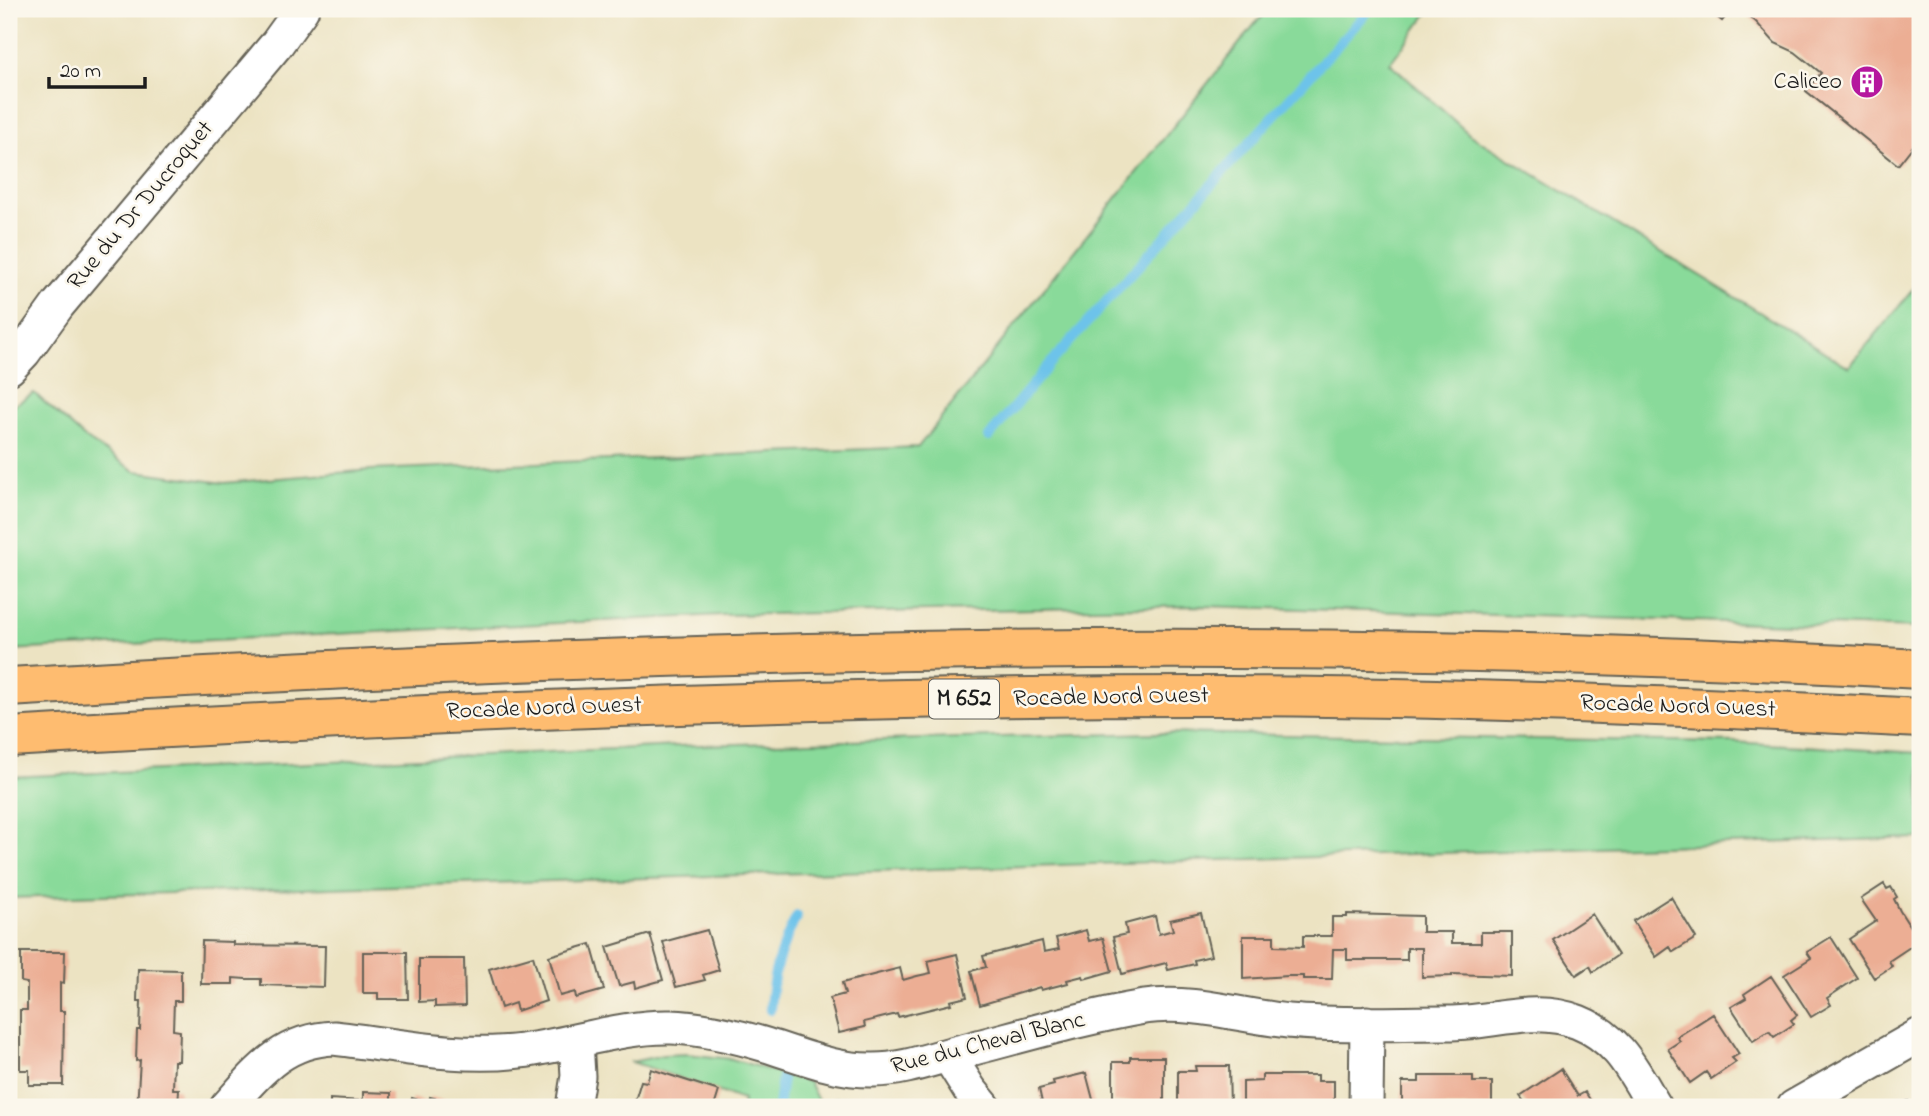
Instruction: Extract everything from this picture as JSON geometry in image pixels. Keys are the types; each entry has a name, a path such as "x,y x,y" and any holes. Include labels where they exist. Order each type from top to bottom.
{"highway":[{"name":"Rocade Nord Ouest","path":"9,687 622,658 995,650 1457,652 1759,660 1920,668"},
{"name":"Rocade Nord Ouest","path":"9,737 421,714 654,705 1200,697 1548,702 1920,718"}],"street":[{"name":"Rue du Dr Ducroquet","path":"58,305 276,45 302,9"},
{"path":"9,351 58,305"},
{"path":"9,369 58,305"},
{"name":"Rue du Cheval Blanc","path":"227,1107 272,1061 301,1043 317,1038 471,1053 520,1051 650,1028 695,1029 743,1038 825,1064 865,1070 890,1069 1117,1012 1153,1006 1195,1007 1289,1021 1367,1023 1470,1022 1522,1014 1560,1016 1592,1029 1620,1049 1655,1107"},
{"path":"1366,1107 1367,1023"},
{"path":"1794,1107 1920,1035"},
{"path":"573,1107 578,1076 576,1041"},
{"path":"948,1055 984,1107"}],"green space":[{"path":"1270,9 1431,9 1390,63 1470,135 1849,367 1920,281 1920,628 1201,606 722,615 9,650 9,408 34,393 85,438 135,471 224,483 371,470 918,447 1255,24"},
{"path":"1155,733 1733,742 1920,753 1920,838 9,898 9,777 700,745"},
{"path":"687,1054 732,1059 809,1082 821,1107 742,1107 743,1100 632,1062 663,1055"},
{"path":"836,1098 862,1098 858,1107 838,1107"}],"building":[{"name":"Caliceo","path":"1707,9 1732,9 1722,21"},
{"name":"Caliceo","path":"1740,9 1920,9 1920,137 1898,165 1806,91 1821,73 1795,52 1775,43"},
{"path":"1884,884 1887,889 1891,887 1897,897 1894,899 1900,911 1919,941 1889,961 1892,966 1874,978 1849,939 1876,921 1861,899"},
{"path":"1671,897 1696,938 1673,952 1670,947 1656,957 1633,921"},
{"path":"1201,913 1211,956 1194,960 1195,964 1168,970 1166,963 1122,974 1113,937 1127,934 1125,924 1155,916 1159,934 1173,930 1170,920"},
{"path":"1347,914 1422,916 1422,932 1452,932 1452,943 1481,943 1481,932 1512,932 1512,976 1452,974 1422,977 1422,948 1407,948 1407,960 1347,960 1347,949 1333,949 1332,979 1288,976 1243,979 1243,936 1274,936 1274,946 1303,947 1303,936 1332,936 1332,917 1347,917"},
{"path":"1592,914 1618,955 1593,972 1590,966 1576,975 1553,940"},
{"path":"707,930 719,970 703,975 705,980 676,987 663,942"},
{"path":"1086,930 1089,941 1103,938 1112,971 1084,979 1083,976 1067,980 1068,983 1041,990 1040,987 980,1005 971,971 986,967 983,956 1042,941 1044,952 1059,949 1056,938"},
{"path":"650,934 663,980 635,988 634,982 619,986 607,947"},
{"path":"1831,937 1857,978 1827,998 1831,1005 1811,1017 1784,975 1811,958 1807,952"},
{"path":"202,941 233,942 233,945 325,946 324,987 261,985 261,979 233,978 233,984 201,984"},
{"path":"591,944 604,990 576,998 575,992 560,996 549,956"},
{"path":"21,952 65,952 64,984 60,983 60,1011 64,1011 63,1085 29,1085 29,1070 20,1070 20,1010 27,1010 27,983 21,982"},
{"path":"363,952 407,952 408,999 378,999 378,993 363,993"},
{"path":"957,954 967,997 950,1001 951,1004 898,1017 897,1014 864,1022 865,1027 839,1033 830,998 845,994 842,983 900,968 903,980 931,973 928,961"},
{"path":"533,956 546,1001 517,1011 515,1003 501,1008 489,969"},
{"path":"419,959 464,959 465,1006 435,1007 435,1001 419,1002"},
{"path":"138,969 181,970 181,1001 174,1001 173,1030 180,1031 179,1061 174,1061 173,1089 179,1089 178,1107 137,1107 140,1060 136,1061 137,1030 140,1030 141,1001 137,1001"},
{"path":"1771,976 1797,1015 1791,1020 1794,1024 1774,1037 1769,1031 1753,1041 1731,1007 1746,998 1744,994"},
{"path":"1713,1014 1739,1054 1732,1058 1736,1062 1711,1079 1706,1072 1690,1083 1668,1049 1680,1041 1677,1037"},
{"path":"1130,1057 1164,1057 1164,1105 1132,1107 1132,1102 1113,1103 1113,1062 1130,1062"},
{"path":"1195,1066 1229,1066 1230,1107 1178,1107 1178,1071 1196,1071"},
{"path":"651,1069 719,1091 714,1107 633,1107 641,1081 647,1082"},
{"path":"1561,1069 1578,1096 1585,1092 1595,1107 1528,1107 1520,1096"},
{"path":"1086,1073 1095,1107 1043,1107 1039,1089 1054,1085 1053,1081"},
{"path":"1262,1075 1318,1075 1318,1081 1334,1081 1334,1107 1243,1107 1243,1082 1262,1081"},
{"path":"1419,1076 1473,1076 1473,1082 1492,1082 1492,1107 1402,1107 1402,1082 1419,1082"},
{"path":"363,1092 391,1093 391,1107 330,1107 330,1099 363,1101"},
{"path":"430,1097 464,1107 410,1107 412,1098 429,1103"},
{"path":"836,1098 838,1107 821,1107 820,1104"},
{"path":"1908,1101 1911,1107 1894,1107"}],"waterway":[{"path":"989,437 1049,365 1370,9"},
{"path":"770,1010 778,962 797,916"},
{"path":"778,1107 782,1078"}],"place":[{"name":"Caliceo","path":"1867,82"}]}
